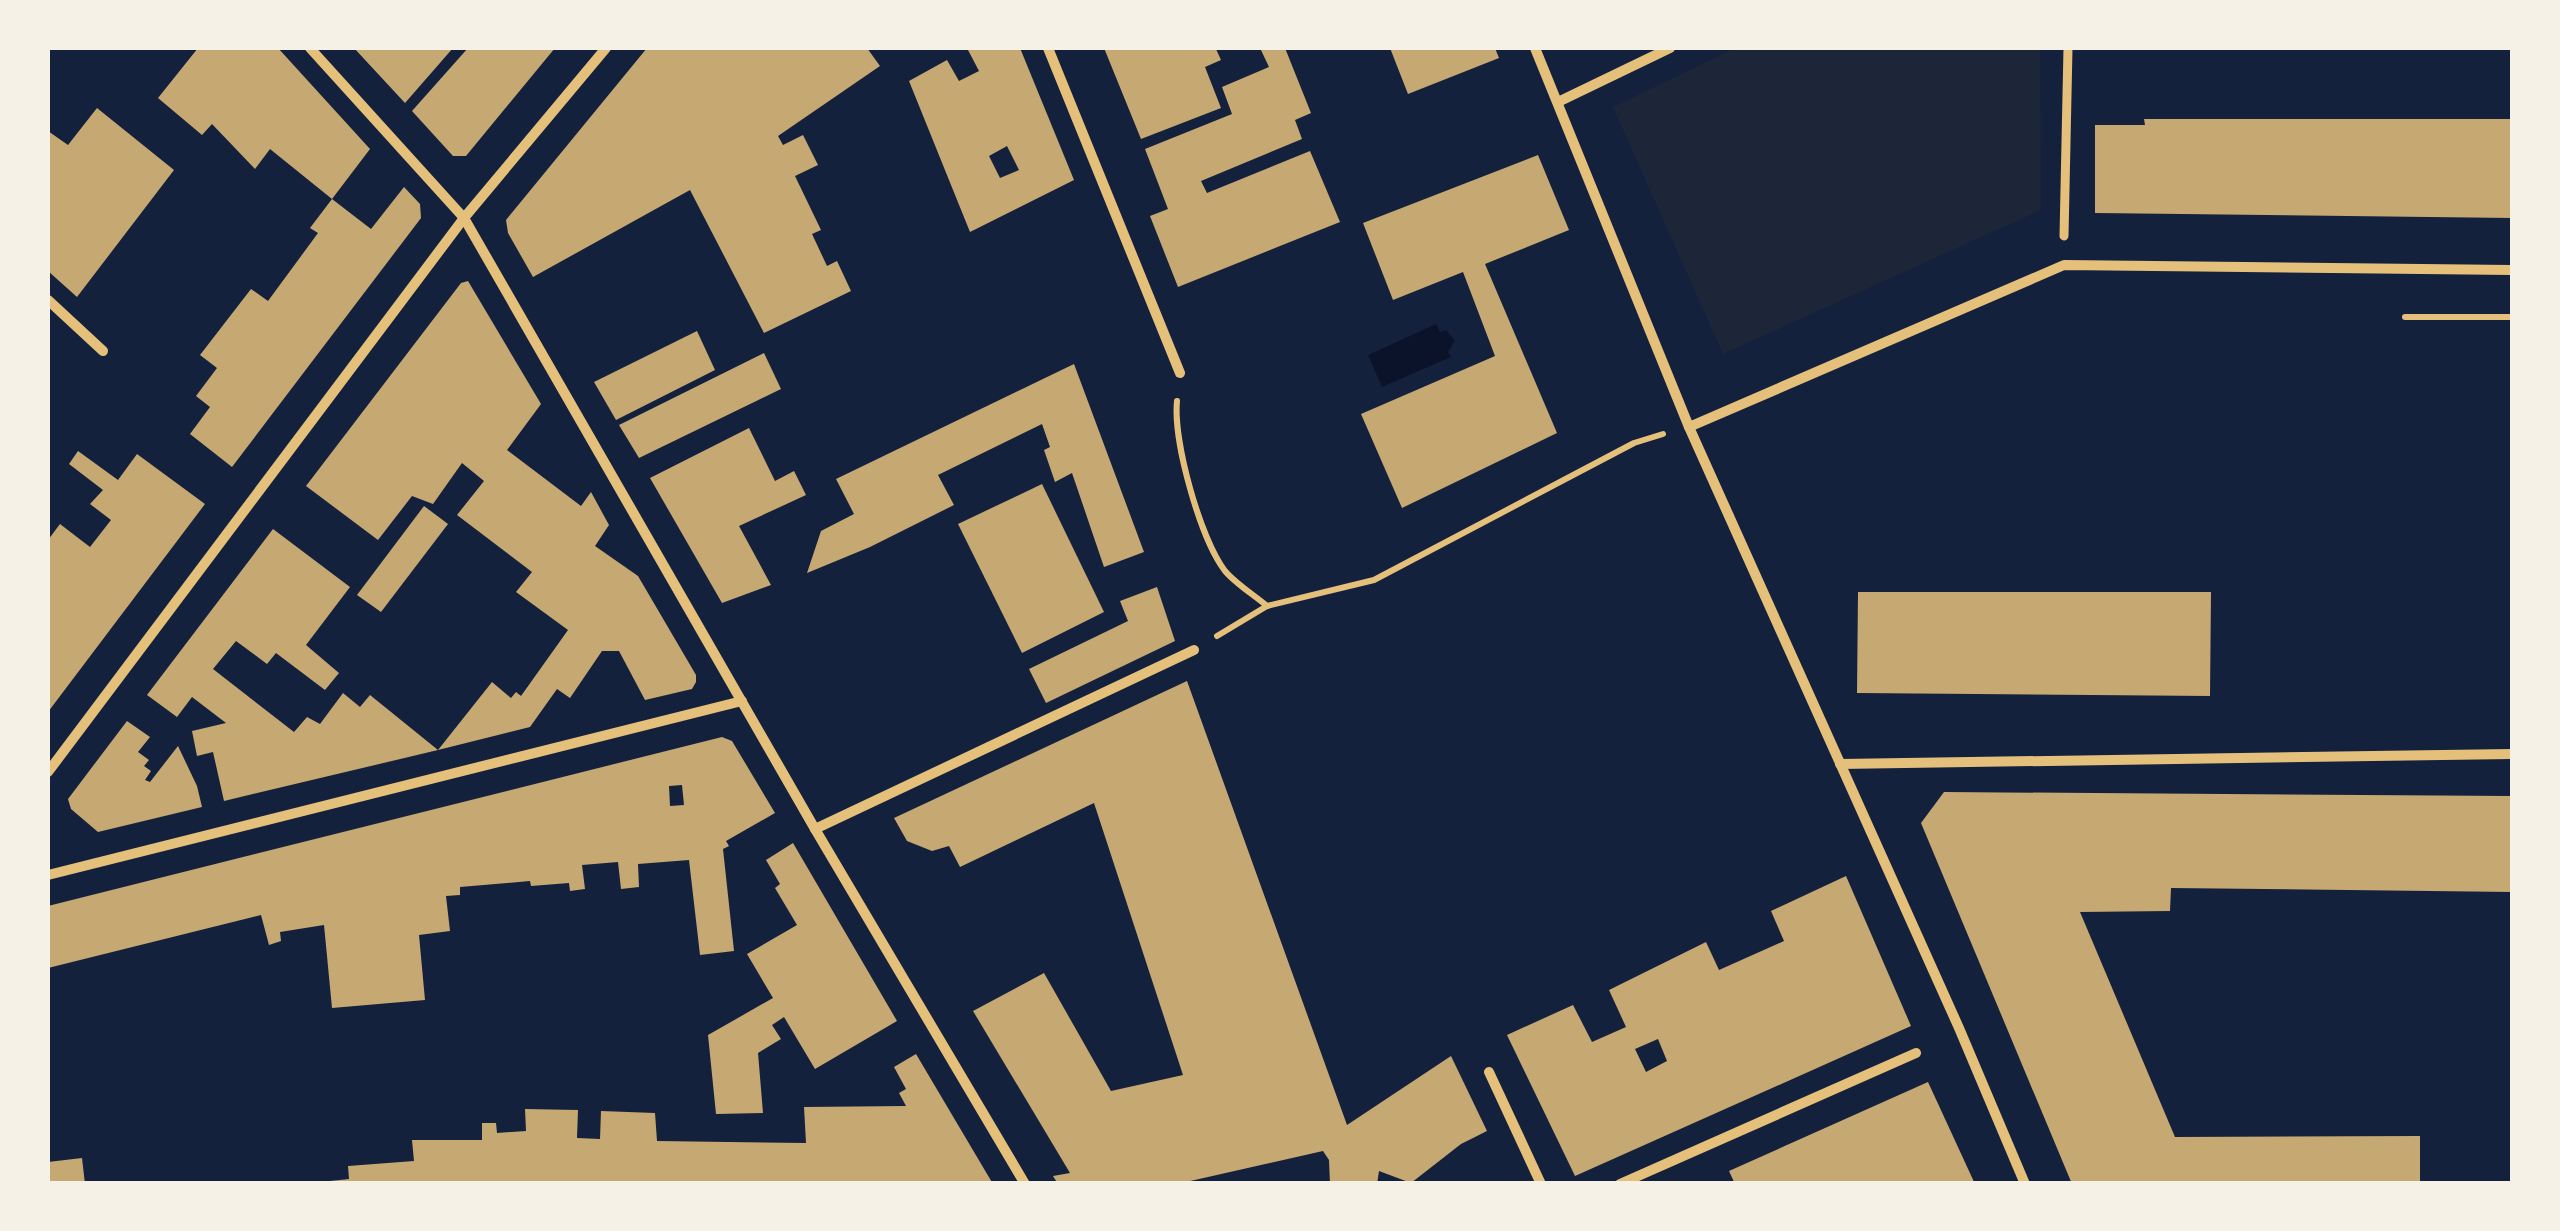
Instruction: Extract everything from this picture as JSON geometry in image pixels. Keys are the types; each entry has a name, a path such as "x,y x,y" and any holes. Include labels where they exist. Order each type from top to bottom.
{"street":[{"path":"310,48 464,218 815,830 1024,1184"},
{"path":"48,772 464,218 606,48"},
{"path":"1048,48 1180,373"},
{"path":"1536,48 1688,427 2026,1184"},
{"path":"1558,102 1670,48"},
{"path":"2064,236 2068,48"},
{"path":"1688,427 2064,265 2512,270"},
{"path":"48,300 103,350"},
{"path":"815,830 1194,650"},
{"path":"48,875 742,702"},
{"path":"1840,764 2512,754"},
{"path":"1620,1184 1916,1052"},
{"path":"1489,1072 1540,1184"}],"path":[{"path":"2406,316 2512,317"},
{"path":"1180,373 1175,423 1188,482 1225,571 1267,606"},
{"path":"1194,650 1267,606 1374,580 1634,443 1688,427"}],"shaded area":[{"path":"1735,48 2040,48 2041,210 1723,354 1613,107"},
{"path":"1436,324 1440,332 1446,330 1455,341 1448,352 1451,357 1382,387 1368,355"}],"building":[{"path":"198,48 278,48 370,149 332,199 270,149 255,169 212,124 202,135 158,98"},
{"path":"354,48 453,48 405,103"},
{"path":"468,48 555,48 466,156 453,156 412,111"},
{"path":"647,48 867,48 880,66 778,136 783,145 803,135 818,165 795,176 821,230 812,234 827,266 837,261 851,291 764,333 690,190 533,277 508,233 506,220"},
{"path":"1020,48 1074,180 970,232 909,81 947,60 959,81 979,71 968,50","holes":["1007,146 1019,170 1000,178 989,156"]},
{"path":"1104,48 1216,49 1221,60 1205,67 1221,108 1141,139"},
{"path":"1260,48 1285,48 1311,113 1295,120 1302,139 1201,181 1207,193 1310,151 1340,222 1178,287 1150,216 1168,209 1145,149 1232,114 1222,87 1269,67"},
{"path":"1390,48 1495,48 1499,58 1408,94"},
{"path":"97,108 174,170 77,297 48,271 48,131 68,145"},
{"path":"2144,119 2512,119 2512,218 2095,213 2095,125 2145,125"},
{"path":"1538,155 1569,230 1485,264 1557,433 1402,508 1361,414 1495,356 1463,272 1393,300 1363,223"},
{"path":"404,187 420,204 421,218 232,467 190,434 210,407 196,396 217,368 200,355 251,289 268,301 318,233 310,228 332,199 371,229"},
{"path":"468,281 541,404 507,450 581,506 591,492 609,525 595,546 638,576 696,675 696,682 692,689 645,700 619,651 602,651 570,698 557,689 530,727 438,750 492,682 511,698 516,692 521,696 568,630 516,592 532,572 457,515 484,481 462,463 433,504 412,496 378,540 306,486 461,283"},
{"path":"697,331 715,370 616,420 594,382"},
{"path":"764,353 781,389 639,458 619,425"},
{"path":"1074,364 1144,552 1104,567 1072,473 1055,482 1044,450 1050,447 1042,424 938,475 954,505 807,573 821,531 854,514 836,479"},
{"path":"749,428 775,481 794,471 806,495 739,526 771,585 722,603 650,478"},
{"path":"78,451 118,480 137,454 205,504 48,712 48,540 60,524 90,547 111,520 90,504 103,490 69,464"},
{"path":"1042,484 1104,612 1022,653 958,524"},
{"path":"424,506 448,524 381,612 357,595"},
{"path":"273,529 350,587 306,645 339,673 325,690 276,653 267,664 236,641 213,669 294,732 307,717 320,724 343,693 360,707 370,695 438,750 224,801 213,752 197,756 192,731 226,723 192,697 177,717 147,695"},
{"path":"1157,587 1175,641 1046,703 1029,669 1128,621 1120,601"},
{"path":"1858,592 2211,592 2210,696 1857,693"},
{"path":"1187,681 1347,1125 1451,1056 1487,1131 1461,1144 1411,1183 1379,1171 1377,1184 1330,1184 1329,1160 1323,1151 1177,1184 1058,1184 1053,1176 1070,1173 973,1011 1044,973 1111,1091 1183,1075 1094,803 960,867 949,846 932,851 907,841 894,818"},
{"path":"127,721 150,737 138,752 149,760 144,766 151,771 145,780 150,782 178,746 197,786 202,807 98,832 71,809 68,799"},
{"path":"722,737 732,741 775,813 726,841 729,846 723,849 734,951 700,955 689,860 638,864 639,887 621,889 618,862 582,865 585,889 570,891 569,883 531,886 530,881 460,887 460,895 446,896 450,931 419,935 425,1000 332,1008 324,925 280,932 281,941 269,945 261,915 48,968 48,906","holes":["682,785 684,805 670,806 669,786"]},
{"path":"1944,792 2512,796 2512,892 2171,888 2170,911 2080,912 2175,1137 2420,1136 2420,1184 2072,1184 1921,823"},
{"path":"793,843 897,1021 815,1069 784,1017 772,1025 781,1039 758,1053 763,1113 716,1114 708,1035 773,998 747,954 797,925 775,888 780,884 766,860"},
{"path":"1846,876 1911,1026 1575,1176 1507,1035 1573,1005 1592,1042 1626,1027 1609,990 1706,942 1719,970 1784,941 1771,911","holes":["1658,1039 1667,1061 1646,1072 1635,1049"]},
{"path":"916,1054 993,1184 330,1184 349,1179 348,1166 414,1161 412,1140 482,1140 482,1123 496,1123 497,1133 526,1131 525,1109 578,1110 577,1138 600,1139 601,1111 655,1113 657,1141 806,1143 804,1107 906,1106 899,1093 906,1089 894,1067"},
{"path":"1928,1082 1975,1184 1735,1184 1729,1171"},
{"path":"82,1158 85,1184 48,1184 48,1162"}]}
